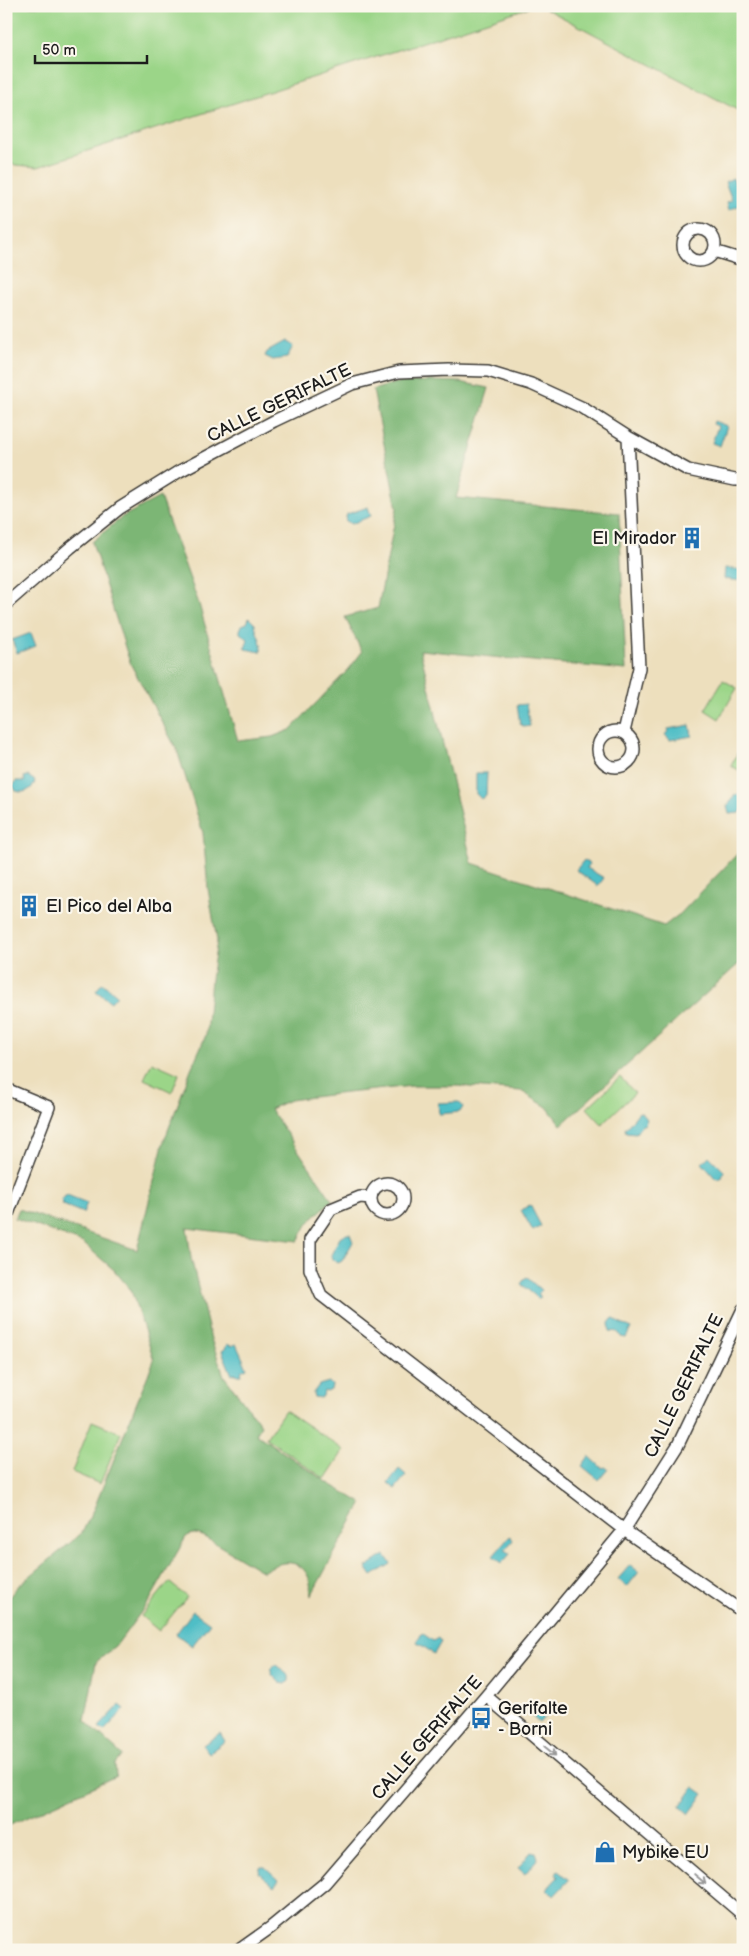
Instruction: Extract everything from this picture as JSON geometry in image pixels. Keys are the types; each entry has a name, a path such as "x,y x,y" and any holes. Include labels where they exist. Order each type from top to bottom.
{"street":[{"path":"714,251 743,260"},
{"name":"CALLE GERIFALTE","path":"6,604 70,548 120,508 178,472 274,421 352,384 398,372 488,371 531,384 581,407 628,437 688,470 743,480"},
{"path":"624,732 639,668 628,437"},
{"path":"6,1089 49,1107 6,1219"},
{"path":"371,1198 360,1197 331,1209 310,1240 310,1269 320,1296 624,1530 743,1612"},
{"name":"CALLE GERIFALTE","path":"239,1950 270,1928 325,1883 486,1696 624,1530 678,1445 742,1312"},
{"path":"486,1696 743,1915"}],"green space":[{"path":"6,6 533,6 38,167 6,164"},
{"path":"541,6 743,6 743,113"},
{"path":"460,382 489,388 456,498 619,513 626,670 420,650 472,863 664,926 681,913 743,848 743,960 561,1125 547,1107 521,1091 458,1086 412,1086 328,1095 290,1100 270,1109 332,1200 308,1223 298,1241 187,1228 191,1258 211,1339 224,1376 261,1425 256,1434 330,1484 362,1503 311,1596 308,1576 304,1570 293,1563 280,1564 263,1572 205,1537 191,1534 186,1537 150,1600 115,1647 96,1662 85,1721 122,1755 115,1764 116,1776 6,1827 6,1601 18,1586 82,1533 95,1506 154,1360 131,1290 114,1270 83,1243 15,1218 19,1209 137,1250 163,1144 206,1035 211,979 217,941 208,889 203,833 177,750 130,663 92,542 122,517 160,497 199,604 238,741 272,737 290,730 349,669 362,652 345,617 378,608 397,508 373,390 395,383"},
{"path":"723,680 737,688 719,719 705,710"},
{"path":"741,746 743,747 743,772 731,766"},
{"path":"152,1062 179,1074 172,1092 144,1079"},
{"path":"620,1077 635,1093 602,1124 587,1108"},
{"path":"285,1410 344,1450 325,1479 266,1438"},
{"path":"92,1421 121,1433 100,1484 72,1472"},
{"path":"169,1582 187,1597 159,1631 141,1616"}],"water":[{"path":"733,178 743,204 729,210 727,202 732,200 725,182"},
{"path":"285,342 293,346 287,358 273,360 265,356 267,352"},
{"path":"714,421 727,426 720,446 712,443 718,426 713,424"},
{"path":"368,507 371,516 351,524 345,520 347,514"},
{"path":"725,568 743,570 743,581 724,579"},
{"path":"249,618 255,624 261,644 261,652 245,649 248,639 240,633 240,630"},
{"path":"31,633 36,646 17,653 12,640"},
{"path":"526,704 530,726 525,727 520,724 517,705"},
{"path":"690,725 692,736 670,740 665,735 668,729"},
{"path":"476,773 487,773 486,795 481,799 476,794"},
{"path":"28,776 35,781 32,787 25,792 16,791 13,786 16,781 25,781 24,777"},
{"path":"743,795 743,808 740,813 729,814 727,806 734,796"},
{"path":"584,860 589,864 587,868 604,878 598,886 576,870"},
{"path":"102,983 117,995 111,1002 96,991"},
{"path":"459,1102 463,1107 460,1112 439,1114 438,1103"},
{"path":"639,1112 647,1119 645,1124 636,1133 626,1132 625,1129"},
{"path":"709,1156 724,1171 722,1178 716,1179 702,1163"},
{"path":"67,1195 87,1203 83,1213 63,1205 61,1199"},
{"path":"530,1205 541,1226 533,1231 521,1210"},
{"path":"350,1234 353,1242 342,1261 338,1263 332,1259 331,1255 341,1236"},
{"path":"526,1277 541,1290 538,1294 541,1297 539,1299 521,1284"},
{"path":"613,1318 631,1328 626,1338 621,1337 618,1332 610,1331 609,1323"},
{"path":"227,1344 231,1346 236,1344 247,1368 242,1370 241,1375 236,1373 232,1375 222,1351"},
{"path":"329,1382 332,1385 331,1390 324,1391 323,1396 320,1398 314,1397 313,1393 319,1385"},
{"path":"589,1456 602,1468 608,1469 599,1480 582,1466"},
{"path":"399,1469 406,1475 395,1489 388,1483"},
{"path":"510,1536 513,1540 505,1550 510,1554 502,1563 493,1556"},
{"path":"385,1555 391,1564 372,1576 366,1567"},
{"path":"630,1565 639,1572 627,1587 618,1579"},
{"path":"193,1611 210,1623 192,1646 176,1634"},
{"path":"422,1633 433,1641 438,1638 441,1642 434,1654 417,1642"},
{"path":"276,1665 289,1676 289,1681 286,1684 280,1683 273,1676 270,1669"},
{"path":"530,1703 545,1716 539,1723 524,1709"},
{"path":"120,1705 125,1709 104,1731 99,1727"},
{"path":"220,1733 225,1741 209,1753 203,1745"},
{"path":"694,1787 704,1794 689,1814 680,1806"},
{"path":"531,1852 536,1852 538,1858 525,1874 518,1868"},
{"path":"262,1867 265,1867 279,1880 274,1886 259,1873"},
{"path":"558,1871 569,1880 554,1896 547,1889 558,1877 556,1874"}],"place":[{"name":"El Mirador","path":"692,538"},
{"name":"El Pico del Alba","path":"29,906"},
{"name":"Gerifalte - Borni","path":"481,1718"},
{"name":"Mybike EU","path":"605,1852"}]}
